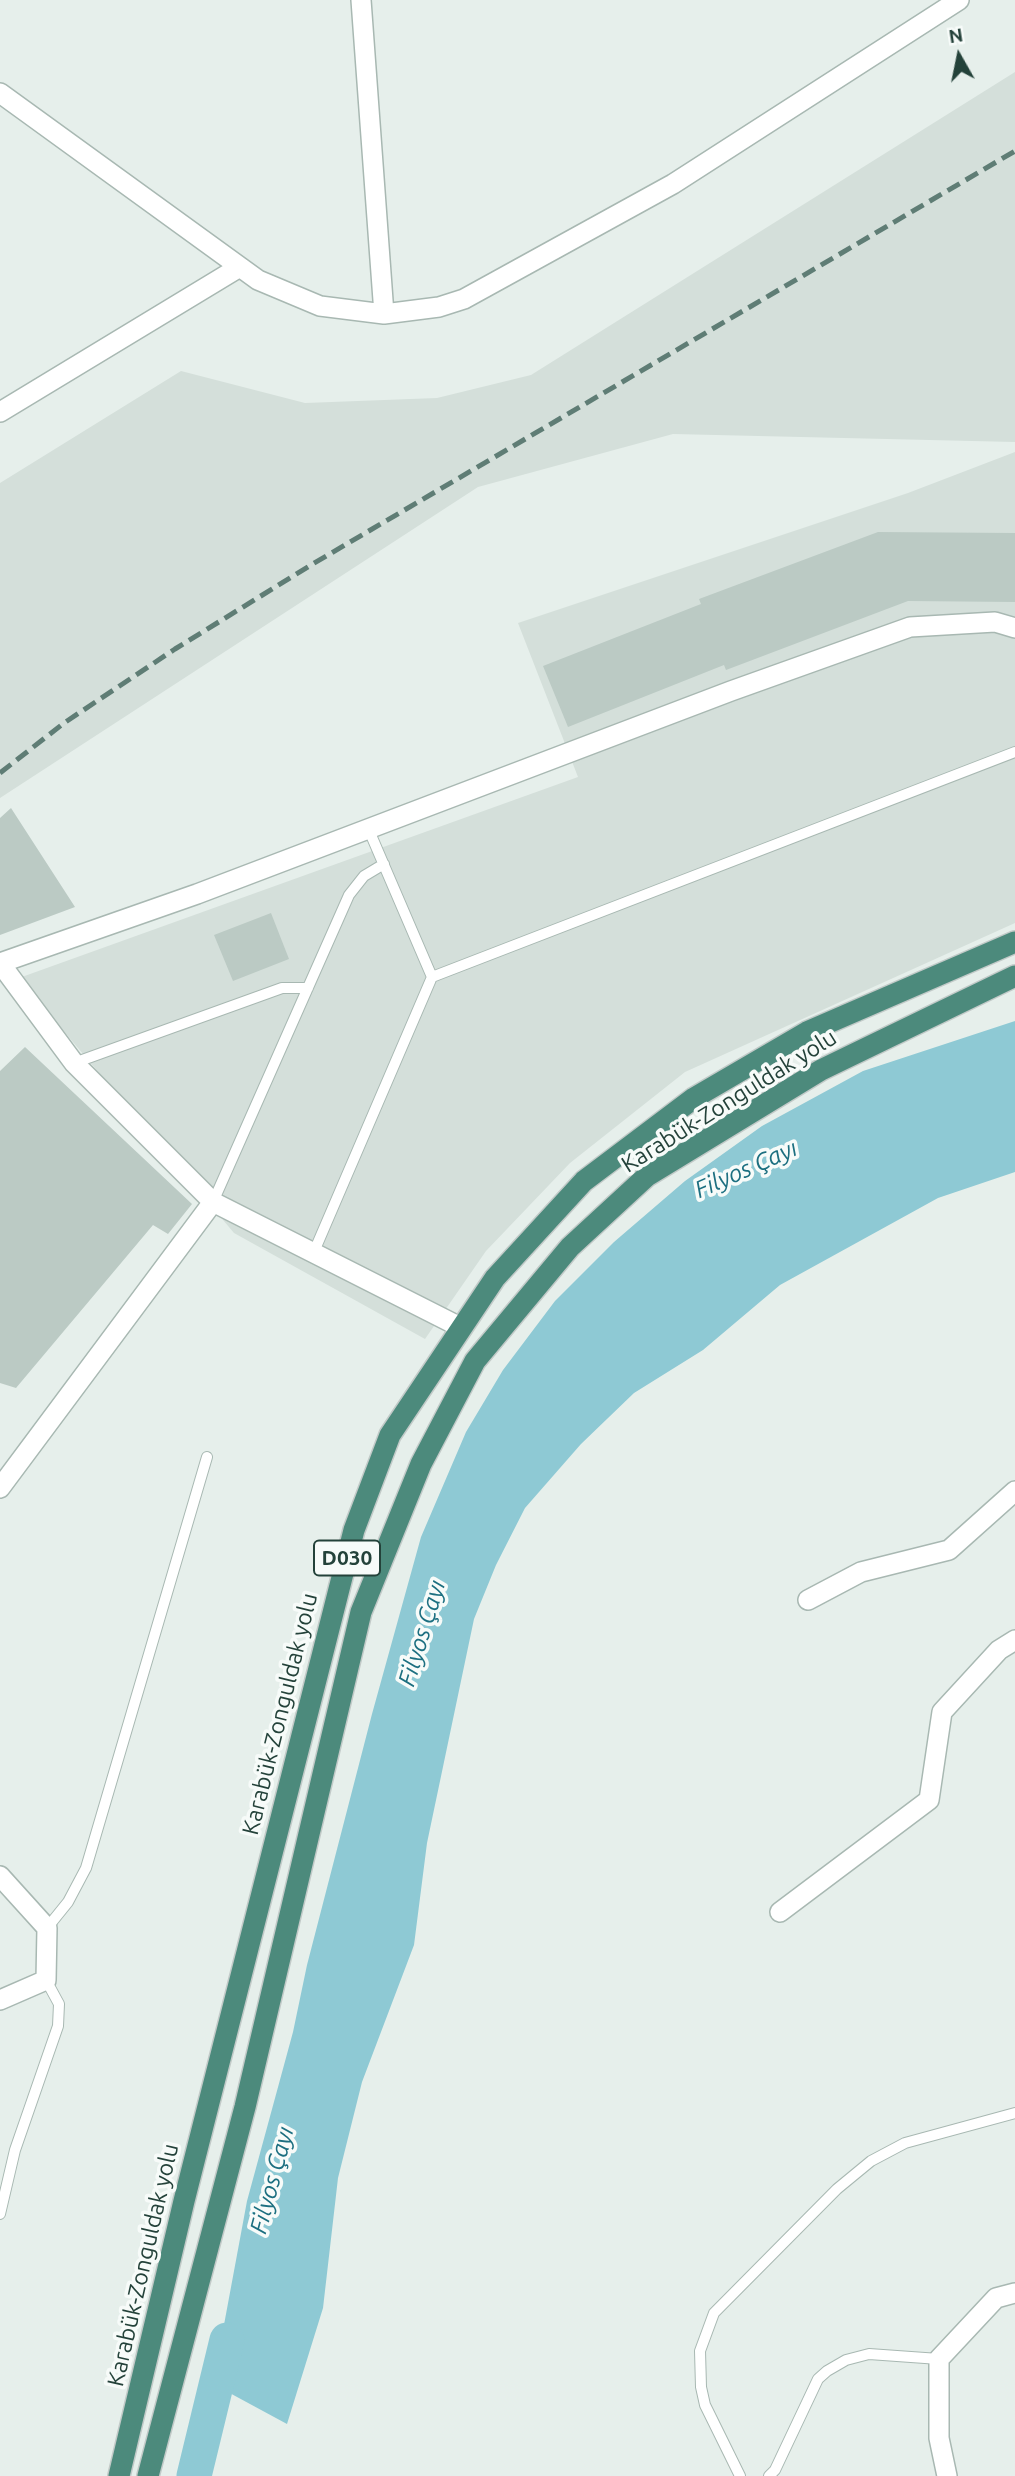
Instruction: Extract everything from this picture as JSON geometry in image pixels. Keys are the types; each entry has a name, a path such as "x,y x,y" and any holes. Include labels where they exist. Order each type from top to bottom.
{"highway":[{"name":"Karabük-Zonguldak yolu","path":"120,2476 187,2187 355,1530 390,1435 495,1278 584,1181 694,1098 807,1032 1015,942"},
{"name":"Karabük-Zonguldak yolu","path":"148,2476 245,2107 361,1612 421,1464 475,1361 570,1247 647,1176 821,1070 1015,976"}],"street":[{"path":"361,0 384,314"},
{"path":"0,93 239,268 298,300 341,311 384,314 439,307 464,299 650,197 959,0"},
{"path":"0,412 239,268"},
{"path":"462,1328 213,1202 156,1148 74,1063 0,963 197,894 732,691 910,627 995,622 1015,628"},
{"path":"0,1488 213,1202"},
{"path":"808,1600 861,1572 949,1550 1015,1491"},
{"path":"780,1912 929,1800 942,1712 999,1650 1015,1640"},
{"path":"0,1876 47,1928 46,1980 0,2000"},
{"path":"947,2476 939,2438 939,2360 996,2298 1015,2293"}],"lane":[{"path":"313,1254 432,977 1015,752"},
{"path":"368,828 432,977"},
{"path":"213,1202 349,895 364,876 384,864"},
{"path":"74,1063 282,988 308,988"},
{"path":"47,1928 68,1902 86,1868 207,1457"},
{"path":"0,2214 15,2150 58,2026 59,2004 46,1980"},
{"path":"740,2476 705,2405 701,2387 700,2351 714,2313 837,2189 871,2161 905,2143 1015,2113"},
{"path":"768,2476 775,2470 818,2379 827,2371 846,2360 869,2354 939,2360"}],"shaded area":[{"path":"1015,72 1015,442 673,434 478,487 0,798 0,483 181,371 305,403 437,398 531,375"},
{"path":"1015,452 1015,923 685,1072 570,1163 486,1251 425,1339 234,1233 19,978 578,777 518,623 908,493"}],"water":[{"path":"1015,1021 1015,1172 938,1198 780,1285 703,1350 634,1393 581,1444 525,1508 496,1565 474,1619 427,1843 414,1945 362,2082 338,2178 323,2308 287,2424 213,2384 247,2201 293,2032 307,1965 372,1714 421,1537 466,1432 503,1370 555,1301 614,1242 685,1181 762,1126 863,1071"}],"building":[{"path":"878,532 1015,533 1015,602 908,601 726,670 724,665 568,727 543,666 701,604 699,599"},
{"path":"11,808 75,907 0,935 0,818"},
{"path":"271,913 289,959 233,981 214,935"},
{"path":"25,1047 192,1204 168,1234 153,1225 16,1388 0,1383 0,1071"}],"waterway":[{"name":"Filyos Çayı","path":"194,2476 227,2340"}],"railway":[{"path":"0,773 64,723 175,649 311,565 1015,151"}]}
